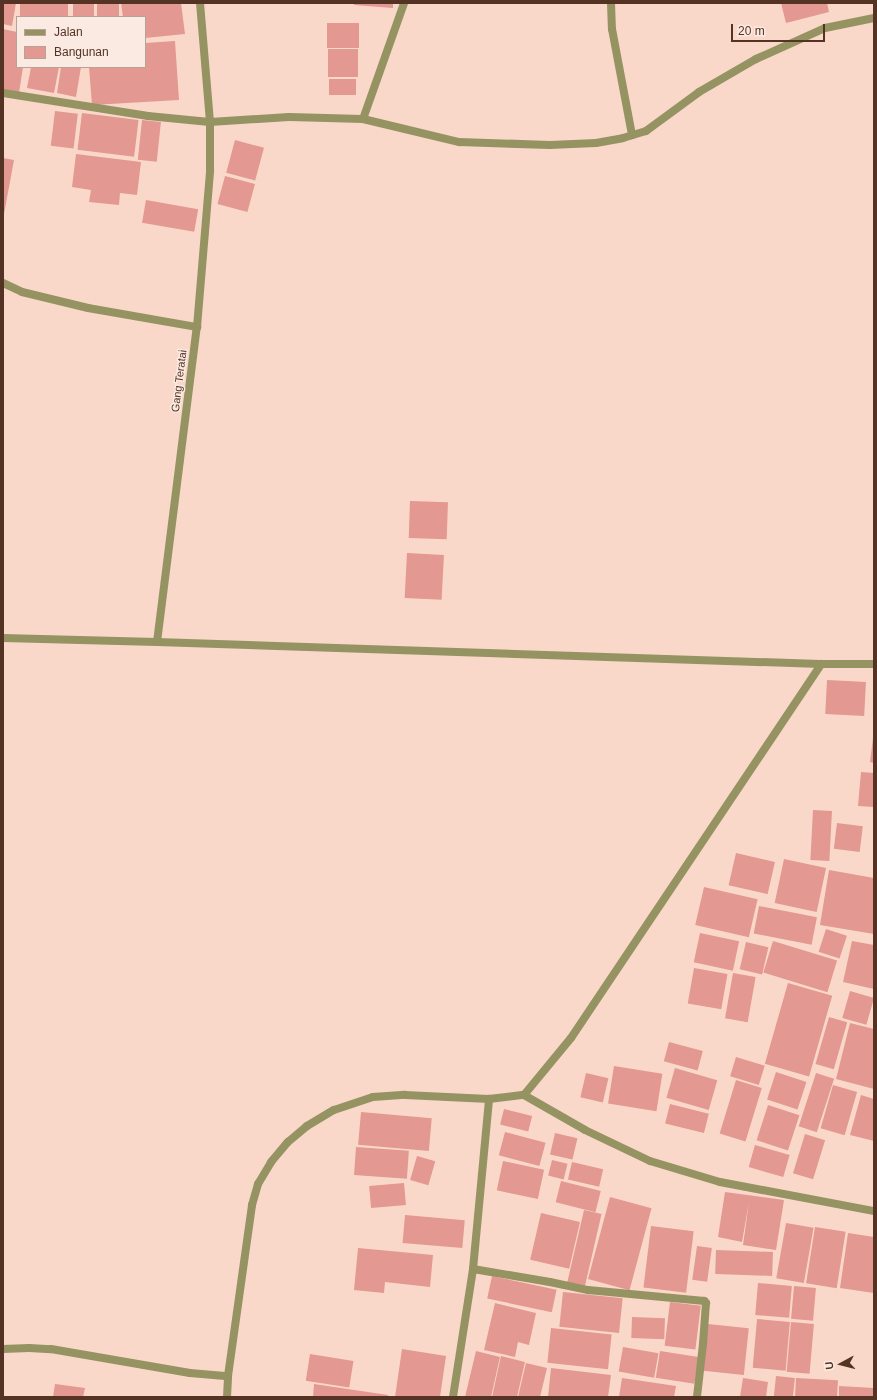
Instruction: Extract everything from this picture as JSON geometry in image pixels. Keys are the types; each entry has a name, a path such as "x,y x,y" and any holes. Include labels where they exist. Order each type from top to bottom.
{"street":[{"name":"Gang Teratai","path":"157,642 197,327 210,171 210,122 200,3"},
{"path":"363,119 404,3"},
{"path":"611,3 612,29 632,135"},
{"path":"3,93 148,116 210,122 289,117 363,119 459,142 550,145 596,143 646,131 699,92 756,59 825,28 874,18"},
{"path":"3,283 22,292 88,308 197,327"},
{"path":"3,638 821,664 874,664"},
{"path":"524,1095 571,1038 821,664"},
{"path":"227,1397 228,1376 252,1205 258,1184 270,1162 288,1142 307,1126 334,1110 373,1097 405,1096 489,1099 524,1095 584,1130 650,1161 720,1182 874,1211"},
{"path":"453,1397 473,1269 489,1099"},
{"path":"473,1269 588,1290 704,1301 706,1303 697,1397"},
{"path":"3,1350 29,1348 51,1349 190,1373 228,1376"}],"building":[{"path":"3,3 16,3 12,26 3,24"},
{"path":"20,3 68,3 68,16 20,16"},
{"path":"73,3 94,3 94,16 73,16"},
{"path":"97,3 119,3 119,16 97,16"},
{"path":"121,3 181,3 185,34 146,38 146,16 123,16"},
{"path":"354,3 393,3 393,8 354,5"},
{"path":"781,3 827,3 829,12 786,23"},
{"path":"327,23 359,23 359,48 327,48"},
{"path":"3,29 16,32 16,68 23,68 19,93 3,90"},
{"path":"175,41 179,100 92,105 89,68 146,68 146,43"},
{"path":"328,49 358,49 358,77 328,77"},
{"path":"31,68 59,68 54,93 27,88"},
{"path":"61,68 81,68 76,97 57,93"},
{"path":"329,79 356,79 356,95 329,95"},
{"path":"55,111 78,114 74,149 51,146"},
{"path":"82,113 139,120 134,157 77,150"},
{"path":"142,120 161,122 157,162 138,160"},
{"path":"235,140 264,148 255,181 226,173"},
{"path":"76,154 141,162 137,195 120,193 119,205 89,202 91,190 72,187"},
{"path":"3,158 14,160 4,214 3,214"},
{"path":"225,176 255,184 247,212 217,204"},
{"path":"146,200 198,209 194,232 142,223"},
{"path":"410,501 448,502 447,539 409,538"},
{"path":"407,553 444,555 442,600 405,598"},
{"path":"827,680 866,682 864,716 825,714"},
{"path":"874,738 874,763 870,762"},
{"path":"861,772 874,773 874,807 858,806"},
{"path":"813,810 832,811 829,861 810,860"},
{"path":"837,823 863,826 860,852 834,849"},
{"path":"736,853 775,862 768,894 729,885"},
{"path":"784,859 826,868 817,912 775,903"},
{"path":"829,870 874,878 874,934 820,925"},
{"path":"704,887 758,899 749,937 695,925"},
{"path":"759,906 817,917 812,945 754,933"},
{"path":"826,929 847,936 840,959 819,952"},
{"path":"700,933 739,941 733,971 694,962"},
{"path":"773,941 837,961 827,992 763,973"},
{"path":"852,941 874,945 874,989 843,982"},
{"path":"746,942 768,947 762,974 740,969"},
{"path":"694,968 727,974 721,1009 688,1003"},
{"path":"733,973 756,977 748,1022 725,1018"},
{"path":"788,983 832,996 809,1076 765,1064"},
{"path":"850,991 874,998 866,1025 842,1018"},
{"path":"829,1017 847,1022 834,1069 815,1064"},
{"path":"850,1023 874,1029 874,1089 836,1079"},
{"path":"669,1042 703,1051 698,1070 664,1061"},
{"path":"736,1057 765,1066 759,1085 730,1076"},
{"path":"614,1066 662,1074 656,1111 608,1104"},
{"path":"675,1068 717,1080 709,1110 666,1098"},
{"path":"776,1072 806,1082 797,1109 767,1100"},
{"path":"586,1073 608,1078 603,1103 580,1097"},
{"path":"816,1073 834,1079 817,1132 799,1126"},
{"path":"736,1080 762,1088 745,1141 720,1134"},
{"path":"833,1085 857,1092 845,1135 821,1128"},
{"path":"861,1095 874,1099 874,1141 850,1135"},
{"path":"670,1104 709,1114 704,1133 665,1123"},
{"path":"768,1105 799,1115 788,1150 757,1140"},
{"path":"504,1109 532,1116 528,1132 500,1125"},
{"path":"361,1112 432,1118 429,1151 358,1145"},
{"path":"505,1132 546,1143 539,1166 499,1155"},
{"path":"555,1133 577,1138 572,1160 550,1154"},
{"path":"805,1134 825,1140 813,1179 793,1173"},
{"path":"755,1145 790,1155 783,1177 749,1167"},
{"path":"356,1147 409,1151 407,1179 354,1175"},
{"path":"417,1156 435,1161 428,1185 410,1180"},
{"path":"552,1160 568,1164 564,1179 548,1176"},
{"path":"503,1161 544,1170 538,1199 497,1190"},
{"path":"572,1162 603,1169 599,1187 568,1180"},
{"path":"561,1181 601,1191 595,1212 556,1202"},
{"path":"404,1183 406,1205 371,1208 369,1186"},
{"path":"725,1192 784,1200 776,1250 743,1245 749,1202 742,1242 718,1237"},
{"path":"610,1197 652,1208 630,1290 588,1279"},
{"path":"584,1210 602,1214 585,1286 567,1282"},
{"path":"541,1213 580,1222 569,1269 530,1260"},
{"path":"405,1215 465,1220 462,1248 403,1243"},
{"path":"786,1223 814,1228 804,1283 776,1278"},
{"path":"651,1226 694,1231 686,1293 643,1288"},
{"path":"815,1227 846,1232 837,1288 806,1283"},
{"path":"848,1233 874,1237 874,1293 840,1288"},
{"path":"697,1246 712,1248 707,1282 692,1280"},
{"path":"358,1248 433,1255 430,1287 385,1282 384,1293 354,1290"},
{"path":"716,1250 773,1252 772,1276 715,1274"},
{"path":"492,1276 557,1290 552,1312 487,1298"},
{"path":"758,1283 792,1286 789,1318 755,1315"},
{"path":"794,1286 816,1288 813,1321 791,1319"},
{"path":"563,1292 623,1298 619,1333 559,1327"},
{"path":"670,1302 701,1306 695,1349 665,1346"},
{"path":"495,1303 536,1313 529,1345 518,1342 515,1357 484,1350"},
{"path":"632,1317 665,1318 664,1339 631,1338"},
{"path":"757,1319 790,1322 786,1371 753,1368"},
{"path":"791,1322 814,1324 810,1374 787,1372"},
{"path":"708,1324 749,1328 744,1375 703,1371"},
{"path":"551,1328 612,1334 608,1369 547,1363"},
{"path":"623,1347 658,1353 654,1378 619,1372"},
{"path":"402,1349 446,1356 440,1397 395,1397"},
{"path":"476,1351 500,1357 491,1397 465,1397"},
{"path":"660,1351 699,1357 694,1384 656,1378"},
{"path":"310,1354 353,1361 349,1388 306,1381"},
{"path":"501,1356 525,1362 517,1397 492,1397"},
{"path":"526,1363 547,1368 540,1397 518,1397"},
{"path":"551,1368 611,1375 608,1397 548,1397"},
{"path":"776,1376 795,1378 793,1397 774,1397"},
{"path":"622,1378 676,1386 674,1397 619,1397"},
{"path":"743,1378 768,1382 766,1397 740,1397"},
{"path":"796,1378 838,1380 837,1397 795,1397"},
{"path":"55,1384 85,1388 83,1397 53,1397"},
{"path":"314,1384 388,1395 388,1397 313,1397"},
{"path":"839,1386 874,1388 874,1397 839,1397"}]}
